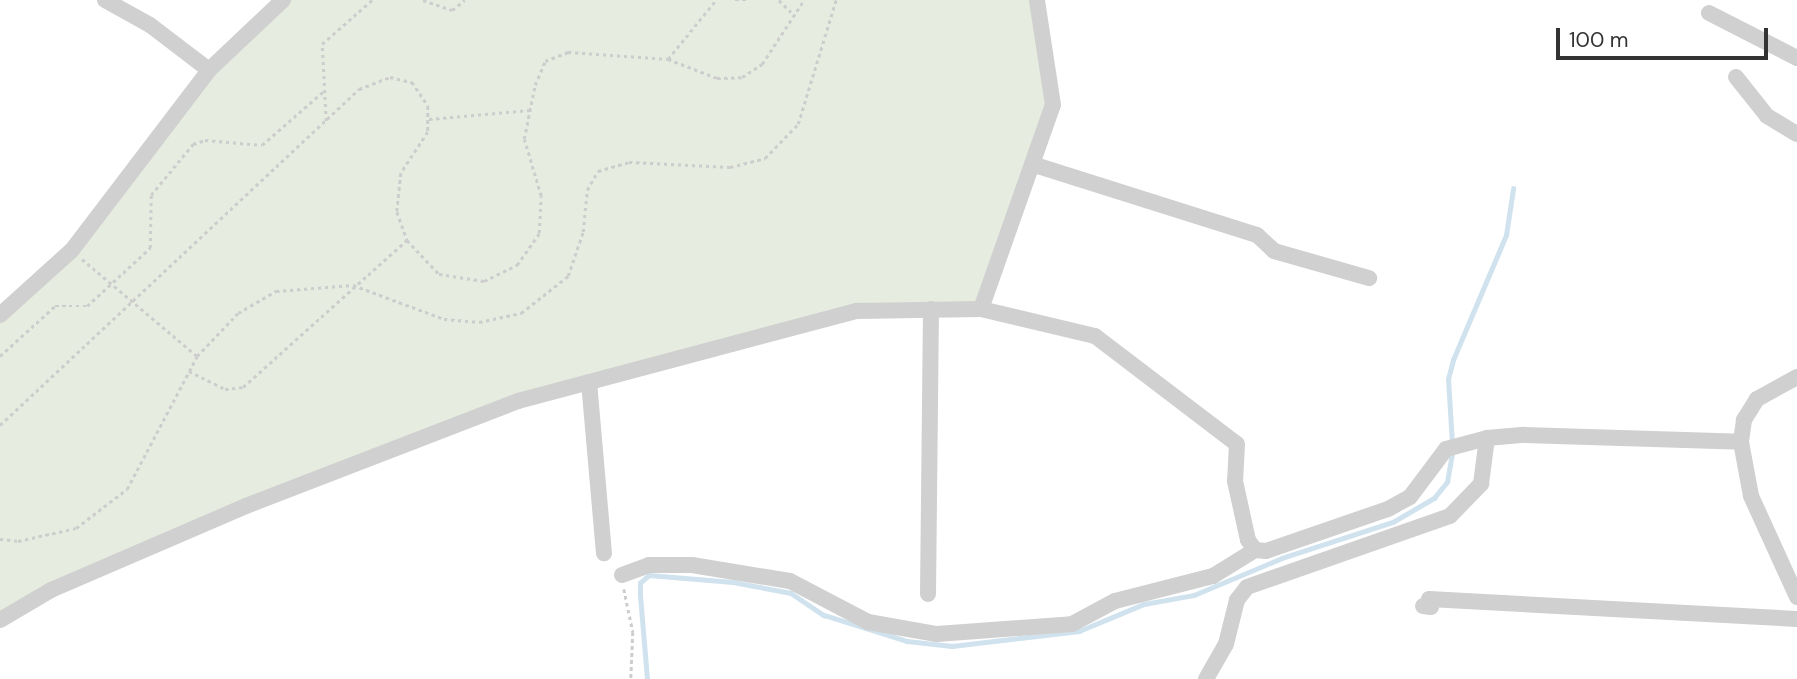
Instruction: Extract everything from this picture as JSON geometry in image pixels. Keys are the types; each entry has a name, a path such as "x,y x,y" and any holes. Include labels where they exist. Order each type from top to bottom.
{"street":[{"path":"105,0 150,25 209,70"},
{"path":"0,315 72,250 209,70 283,0"},
{"path":"981,309 1035,164 1053,105 1037,0"},
{"path":"1709,13 1797,58"},
{"path":"1736,77 1767,116 1797,134"},
{"path":"1035,164 1256,235 1274,251 1369,278"},
{"path":"928,594 931,309"},
{"path":"0,620 51,590 246,506 518,401 857,311 981,309 1095,336 1237,444 1235,481 1248,540 1261,550"},
{"path":"1797,377 1757,399 1744,420 1741,442 1751,496 1797,597"},
{"path":"589,382 604,552"},
{"path":"622,575 649,565 692,565 790,581 868,622 937,634 1072,624 1115,601 1213,576 1261,550 1388,509 1410,497 1446,449 1487,438 1524,435 1741,442"},
{"path":"1206,679 1226,644 1237,600 1247,587 1450,516 1481,484 1487,438"},
{"path":"1261,550 1261,582"},
{"path":"1423,606 1431,607 1429,598 1797,619"}],"path":[{"path":"326,121 324,41 372,0"},
{"path":"423,0 452,10 465,0"},
{"path":"668,59 716,0"},
{"path":"735,0 747,0"},
{"path":"779,0 794,15"},
{"path":"0,425 359,89 390,77 412,82 428,106 428,132 401,173 397,212 407,240 439,274 484,281 517,265 539,233 541,196 524,139 545,61 568,52 668,59 717,78 742,77 762,64 804,0"},
{"path":"0,539 18,541 76,528 127,489 197,356 238,313 276,291 353,285 443,319 479,322 521,313 568,276 583,233 587,190 598,171 629,162 730,167 765,158 797,124 836,0"},
{"path":"0,356 55,306 87,306 153,244 151,195 193,144 205,140 262,145 325,90"},
{"path":"428,119 530,110"},
{"path":"188,372 235,391 407,240"},
{"path":"72,250 130,304 197,356"},
{"path":"622,575 633,632 631,679"}],"shaded area":[{"path":"283,0 1037,0 1053,105 981,309 857,311 452,425 0,620 0,315 72,250 173,116"}],"waterway":[{"path":"1452,444 1448,379 1453,360 1506,235 1513,189"},
{"path":"647,679 640,583 649,575 733,582 791,593 824,615 907,641 952,646 1079,631 1144,604 1194,595 1282,558 1393,522 1434,498 1447,482 1452,453"}]}
